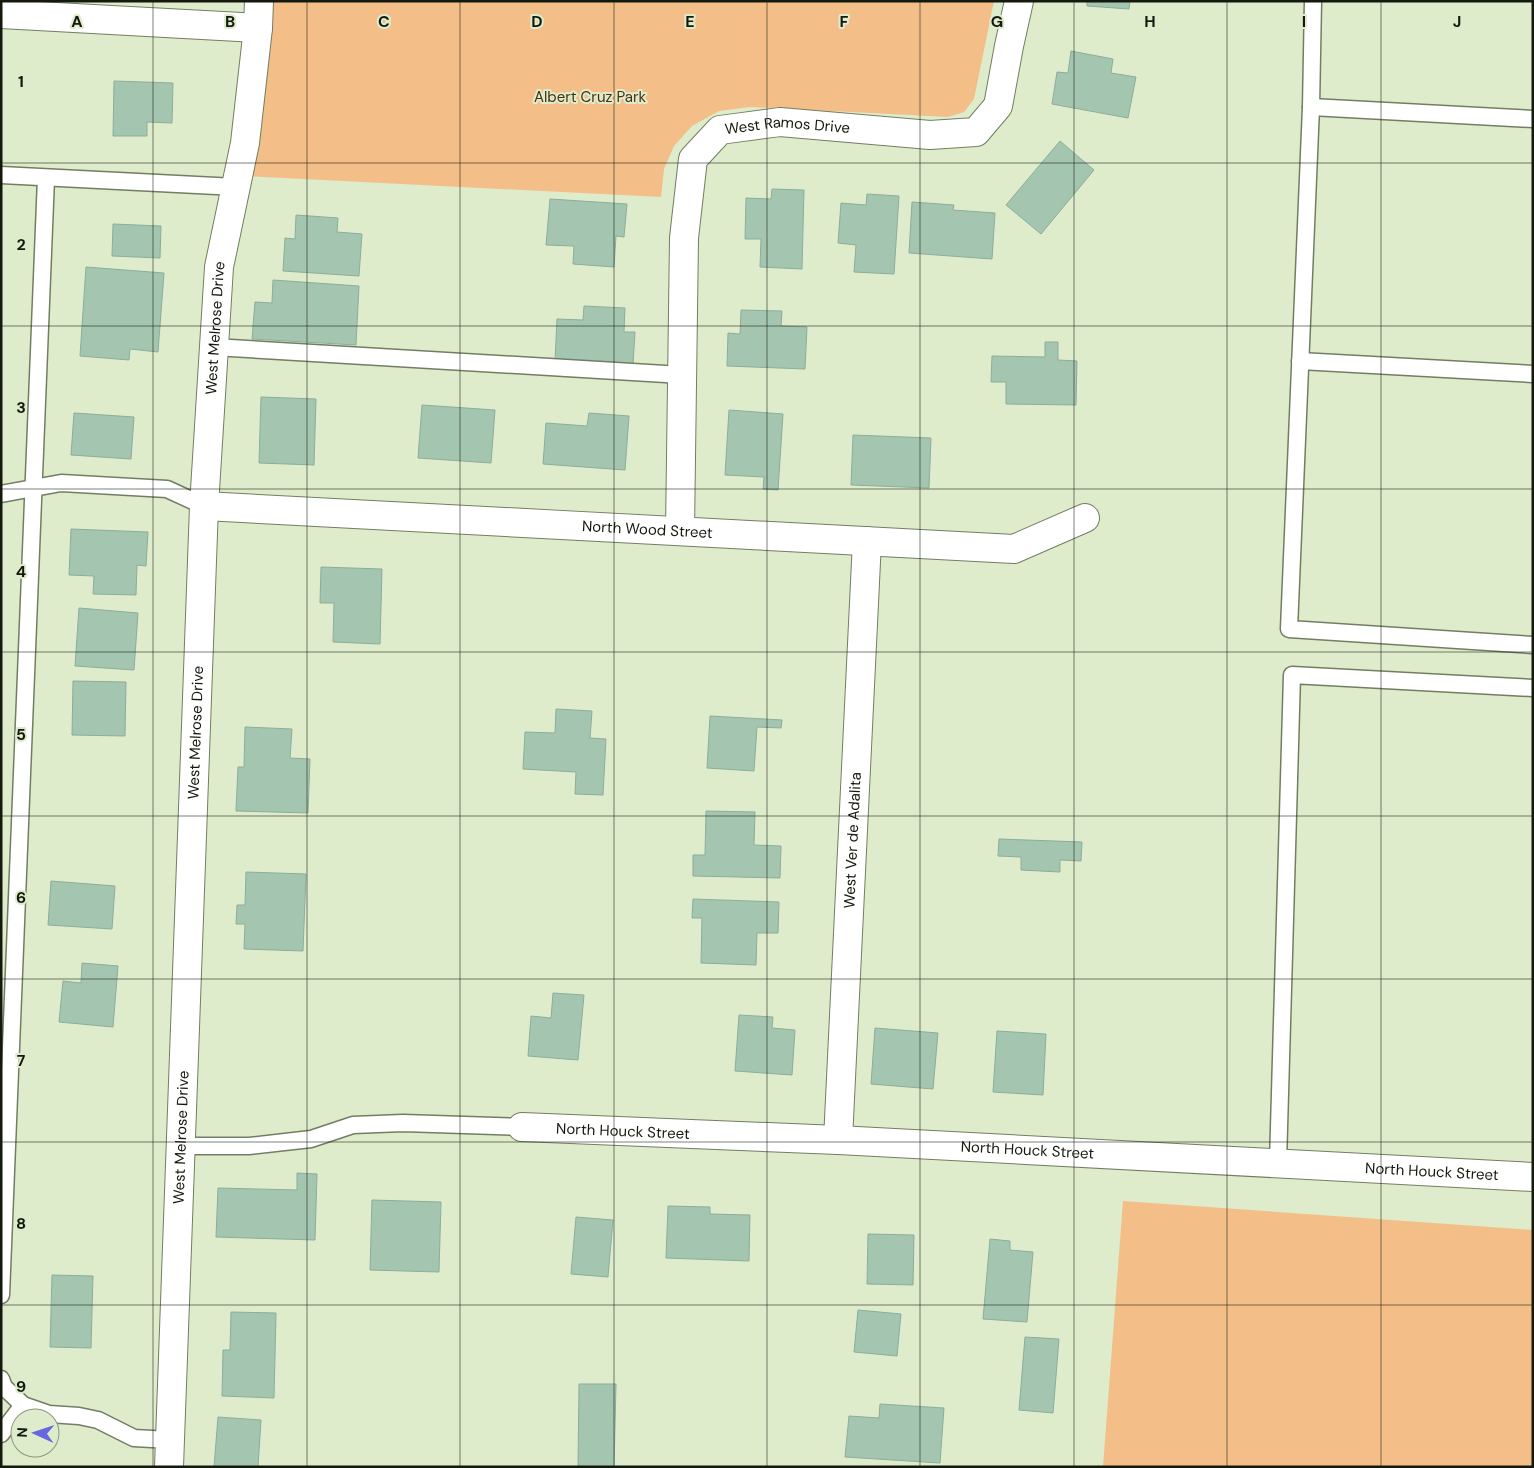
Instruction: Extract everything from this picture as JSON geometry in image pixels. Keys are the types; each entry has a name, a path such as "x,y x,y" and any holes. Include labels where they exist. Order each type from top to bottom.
{"street":[{"name":"West Melrose Drive","path":"169,1467 204,506 218,267 245,143 258,28 259,1"},
{"name":"West Ramos Drive","path":"680,531 684,238 693,159 720,130 780,122 930,134 976,132 998,106 1008,46 1019,1"},
{"path":"1,14 258,28"},
{"name":"North Wood Street","path":"204,506 1014,549 1085,518"},
{"name":"West Ver de Adalita","path":"838,1140 867,541"},
{"name":"North Houck Street","path":"522,1127 838,1140 1533,1177"}],"lane":[{"path":"1313,1 1311,107 1289,628 1533,645"},
{"path":"1311,107 1533,119"},
{"path":"1,176 236,187"},
{"path":"1,1296 46,178"},
{"path":"214,347 682,375"},
{"path":"1300,361 1533,374"},
{"path":"1,494 61,483 167,489 204,506"},
{"path":"1278,1163 1292,675 1533,688"},
{"path":"181,1146 249,1146 311,1139 353,1125 403,1123 522,1127"},
{"path":"1,1379 4,1387 23,1405 49,1414 98,1420 134,1438 170,1440"},
{"path":"1,1434 23,1405"}],"green space":[{"name":"Albert Cruz Park","path":"272,1 994,1 974,99 964,112 948,117 750,107 719,111 692,126 674,146 664,169 661,197 243,176 269,52"},
{"path":"1123,1201 1533,1230 1533,1467 1103,1467"}],"building":[{"path":"1087,1 1130,1 1129,9 1087,6"},
{"path":"1071,51 1113,59 1111,73 1136,77 1128,118 1052,104 1057,72 1068,73"},
{"path":"114,81 173,83 172,123 147,122 147,136 113,136"},
{"path":"1060,141 1094,170 1041,234 1006,205"},
{"path":"772,189 804,190 802,269 760,267 761,239 745,239 746,198 771,199"},
{"path":"867,194 899,196 894,274 854,272 856,245 838,243 841,203 866,205"},
{"path":"550,199 627,204 624,237 616,236 614,267 573,264 574,246 546,245"},
{"path":"912,202 954,205 953,210 995,213 992,259 909,253"},
{"path":"296,215 338,218 337,232 362,234 359,276 283,271 285,238 295,239"},
{"path":"113,224 161,226 160,258 112,256"},
{"path":"86,267 164,273 158,352 130,349 129,360 80,356"},
{"path":"273,280 359,286 356,345 252,339 255,302 272,303"},
{"path":"584,306 625,308 624,332 635,332 633,365 555,361 557,319 583,320"},
{"path":"741,310 782,311 781,326 807,327 805,369 727,366 728,333 740,334"},
{"path":"1045,342 1058,342 1058,360 1077,361 1076,405 1006,404 1006,382 991,382 992,356 1045,357"},
{"path":"261,397 316,399 314,465 259,463"},
{"path":"422,405 495,410 491,463 418,458"},
{"path":"729,410 783,414 778,490 763,489 764,477 725,475"},
{"path":"74,413 134,417 131,459 71,455"},
{"path":"589,413 629,416 625,470 543,464 546,423 587,426"},
{"path":"853,435 931,438 929,488 851,485"},
{"path":"71,529 148,532 146,566 137,565 136,595 93,594 94,576 69,575"},
{"path":"321,567 382,569 380,644 333,642 334,603 320,603"},
{"path":"79,608 138,613 134,670 75,666"},
{"path":"73,681 126,682 125,736 72,735"},
{"path":"556,709 592,711 590,738 606,739 603,795 575,794 576,772 523,769 525,732 555,733"},
{"path":"710,716 782,720 781,728 757,727 754,771 707,768"},
{"path":"245,727 292,729 290,758 310,759 308,813 236,811 238,767 244,767"},
{"path":"706,811 755,812 754,845 781,846 780,878 693,876 693,855 705,855"},
{"path":"999,839 1082,842 1081,861 1060,860 1060,872 1021,870 1021,857 998,856"},
{"path":"246,872 306,874 303,951 244,949 245,924 236,924 237,905 245,905"},
{"path":"51,881 115,886 112,929 48,925"},
{"path":"693,899 779,902 778,933 757,933 756,965 701,963 702,918 692,918"},
{"path":"82,963 118,966 113,1027 59,1022 63,981 81,983"},
{"path":"553,993 584,995 578,1060 528,1056 531,1016 551,1018"},
{"path":"739,1015 773,1017 772,1028 795,1030 792,1075 735,1071"},
{"path":"875,1028 938,1033 933,1089 871,1084"},
{"path":"997,1031 1046,1034 1043,1095 993,1092"},
{"path":"297,1173 317,1174 315,1240 216,1237 218,1188 297,1190"},
{"path":"372,1200 441,1202 439,1272 370,1270"},
{"path":"668,1206 710,1207 710,1214 750,1215 749,1261 666,1258"},
{"path":"576,1217 613,1220 608,1277 571,1274"},
{"path":"868,1234 914,1235 913,1285 867,1284"},
{"path":"990,1239 1010,1241 1010,1250 1033,1252 1027,1322 983,1319"},
{"path":"52,1275 93,1276 91,1348 50,1347"},
{"path":"858,1310 901,1314 897,1356 854,1352"},
{"path":"231,1312 276,1313 274,1398 222,1396 223,1350 230,1350"},
{"path":"1025,1337 1059,1339 1053,1413 1019,1410"},
{"path":"579,1384 616,1384 614,1467 578,1467"},
{"path":"880,1404 944,1408 940,1463 845,1457 849,1416 879,1418"},
{"path":"218,1417 261,1420 258,1467 214,1467"}]}
